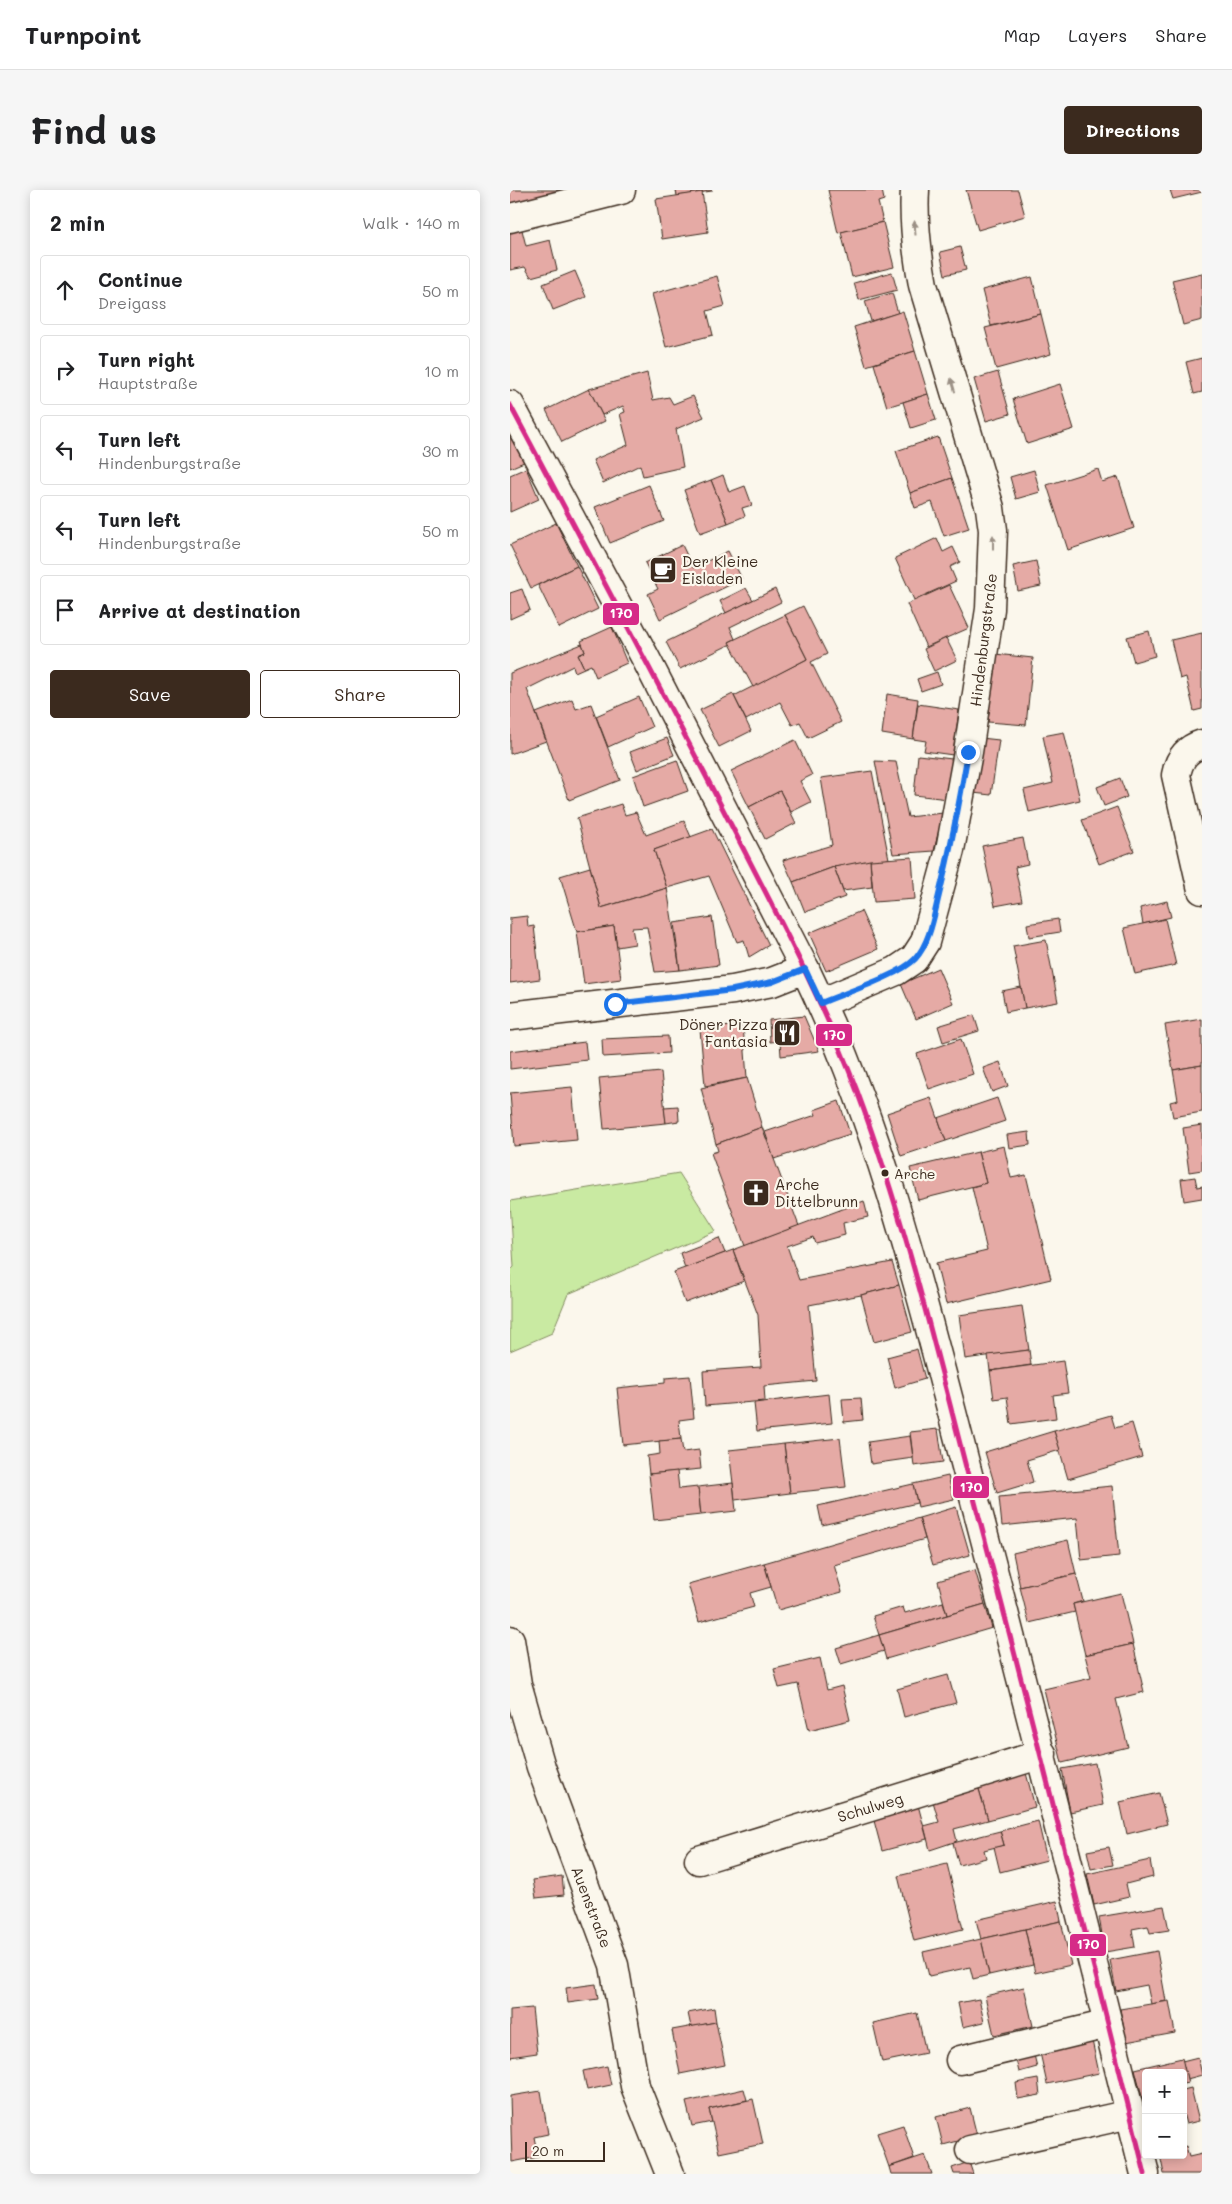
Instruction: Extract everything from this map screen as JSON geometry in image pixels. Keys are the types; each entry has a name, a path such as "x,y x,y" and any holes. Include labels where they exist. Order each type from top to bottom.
{"street":[{"path":"510,218 622,190"},
{"name":"Hindenburgstraße","path":"821,1003 896,971 914,959 925,942 950,850 968,752 990,609 993,540 990,508 923,285 916,249 915,190"},
{"path":"510,405 646,659 805,969 858,1093 914,1268 1042,1754 1145,2174"},
{"path":"1202,744 1189,750 1183,756 1178,765 1176,775 1202,890"},
{"path":"510,1016 733,990 772,982 805,969"},
{"name":"Auenstraße","path":"510,1640 517,1684 540,1767 614,1965 635,2086 670,2174"},
{"name":"Schulweg","path":"699,1860 1042,1754"},
{"path":"960,2060 1108,2024"},
{"path":"970,2150 1130,2114"}],"green space":[{"path":"679,1173 716,1231 568,1294 552,1333 510,1351 510,1271 514,1267 510,1201"}],"building":[{"path":"510,190 567,190 510,204"},
{"path":"676,190 712,190 712,191 677,196"},
{"path":"828,190 882,190 884,200 878,202 883,222 838,233"},
{"path":"966,190 1018,190 1025,216 978,230"},
{"path":"1170,190 1202,190 1202,192 1173,199"},
{"path":"702,192 708,232 662,239 656,199"},
{"path":"520,222 526,246 550,240 557,270 531,277 525,267 510,270 510,225"},
{"path":"883,222 894,267 852,277 841,232"},
{"path":"960,247 966,270 945,275 940,252"},
{"path":"575,271 586,297 553,310 543,284"},
{"path":"892,272 897,290 859,300 854,283"},
{"path":"1202,273 1202,320 1183,325 1172,280"},
{"path":"717,276 725,306 707,311 713,335 666,347 652,294"},
{"path":"1032,277 1041,314 991,326 982,290"},
{"path":"892,293 898,313 871,321 865,301"},
{"path":"903,311 915,351 866,366 854,327"},
{"path":"1041,314 1051,354 996,369 985,328"},
{"path":"915,351 928,394 887,407 874,364"},
{"path":"1202,358 1202,392 1194,394 1186,362"},
{"path":"998,372 1010,414 986,421 974,379"},
{"path":"647,373 653,400 669,397 673,404 693,396 704,417 676,429 683,467 643,476 640,465 603,483 593,460 628,445 620,414 625,412 623,406 602,415 589,389"},
{"path":"1060,384 1074,429 1027,444 1013,399"},
{"path":"589,389 605,421 562,442 546,410"},
{"path":"928,394 936,420 911,428 903,402"},
{"path":"510,431 524,462 510,468"},
{"path":"938,437 952,478 910,493 896,451"},
{"path":"526,468 539,499 510,512 510,475"},
{"path":"1098,469 1102,482 1118,477 1134,528 1068,550 1047,485"},
{"path":"1034,470 1040,492 1016,499 1010,477"},
{"path":"723,475 729,492 745,486 752,505 742,508 745,516 728,523 711,480"},
{"path":"952,478 969,528 944,536 932,502 915,508 910,493"},
{"path":"711,480 728,523 700,533 684,490"},
{"path":"649,485 664,521 610,543 595,507"},
{"path":"556,523 577,566 531,588 510,545"},
{"path":"937,538 943,552 953,547 960,562 950,567 956,581 914,600 895,558"},
{"path":"682,545 693,568 728,551 742,579 660,619 648,594 658,589 645,563"},
{"path":"1036,561 1041,586 1018,591 1013,566"},
{"path":"577,566 598,609 559,628 538,585"},
{"path":"949,585 969,628 926,647 907,604"},
{"path":"746,588 753,600 726,613 720,601"},
{"path":"522,589 530,610 510,619 510,593"},
{"path":"775,589 781,602 730,627 735,639 729,642 731,644 680,669 666,642"},
{"path":"803,606 827,654 811,662 841,722 808,738 800,722 792,725 780,702 746,720 734,696 807,659 785,615"},
{"path":"785,615 807,659 753,687 729,642"},
{"path":"612,627 627,663 596,677 591,665 584,668 578,655 585,652 581,641"},
{"path":"1149,631 1155,656 1134,662 1127,637"},
{"path":"1202,633 1202,709 1194,711 1186,677 1180,679 1171,640"},
{"path":"946,638 957,660 934,671 924,649"},
{"path":"582,644 585,652 578,655 584,668 575,672 573,666 527,689 546,741 510,754 510,673"},
{"path":"995,654 1033,658 1026,725 988,722"},
{"path":"937,672 941,684 921,691 917,679"},
{"path":"733,694 751,731 719,747 700,710"},
{"path":"887,694 918,699 913,739 882,734"},
{"path":"639,697 652,727 608,747 596,716"},
{"path":"572,699 576,709 591,704 620,780 569,800 536,713"},
{"path":"918,704 959,710 953,755 924,751 926,741 913,739"},
{"path":"1064,732 1080,800 1029,812 1024,790 1053,783 1043,736"},
{"path":"667,738 674,755 637,770 630,752"},
{"path":"981,738 999,740 991,795 973,793"},
{"path":"795,740 812,775 800,781 811,802 791,812 780,791 749,807 731,771"},
{"path":"918,755 952,759 948,799 914,795"},
{"path":"677,760 688,791 643,807 633,776"},
{"path":"875,761 896,762 908,817 943,813 934,851 893,854"},
{"path":"872,771 889,859 834,867 793,882 783,860 832,845 821,778"},
{"path":"1120,778 1127,797 1104,806 1097,787"},
{"path":"780,791 796,823 765,839 749,807"},
{"path":"621,804 625,815 636,812 646,835 684,821 691,837 654,850 667,888 601,908 577,818"},
{"path":"1117,807 1134,851 1099,864 1082,820"},
{"path":"712,829 769,945 749,957 744,940 737,942 709,876 667,888 654,850"},
{"path":"1023,838 1028,864 1015,867 1022,901 995,906 982,846"},
{"path":"912,857 915,899 874,902 870,860"},
{"path":"870,860 872,887 843,891 834,867"},
{"path":"590,867 601,908 667,888 680,970 655,972 647,927 632,928 635,944 617,947 614,926 577,932 560,876"},
{"path":"834,867 845,897 805,912 793,882"},
{"path":"1167,901 1171,917 1143,924 1140,908"},
{"path":"861,911 878,949 826,971 809,933"},
{"path":"527,916 528,927 534,926 540,979 510,983 510,918"},
{"path":"712,917 719,965 680,970 674,923"},
{"path":"1058,919 1060,932 1029,937 1027,924"},
{"path":"1165,919 1176,965 1135,974 1124,928"},
{"path":"614,926 621,979 584,984 577,932"},
{"path":"1046,940 1058,1002 1025,1008 1013,946"},
{"path":"938,968 953,1003 916,1019 901,984"},
{"path":"1021,987 1025,1008 1006,1012 1002,991"},
{"path":"974,1015 979,1031 943,1042 938,1026"},
{"path":"804,1016 819,1051 781,1056 780,1041 770,1042 769,1020"},
{"path":"1202,1019 1202,1065 1173,1070 1165,1025"},
{"path":"743,1025 747,1078 705,1086 700,1029"},
{"path":"668,1036 669,1053 603,1057 602,1039"},
{"path":"961,1039 973,1074 929,1089 917,1054"},
{"path":"585,1042 587,1060 510,1069 510,1051"},
{"path":"1000,1062 1008,1086 992,1092 983,1068"},
{"path":"1202,1065 1202,1112 1173,1117 1170,1102 1178,1100 1173,1070"},
{"path":"661,1072 666,1123 604,1129 599,1078"},
{"path":"747,1078 762,1127 716,1144 701,1088"},
{"path":"572,1087 577,1140 514,1146 510,1093"},
{"path":"931,1098 946,1141 901,1156 887,1113"},
{"path":"997,1098 1005,1121 946,1141 938,1118"},
{"path":"839,1101 850,1134 774,1159 765,1132 816,1115 814,1110"},
{"path":"678,1106 679,1121 666,1123 664,1107"},
{"path":"1202,1125 1202,1170 1189,1172 1183,1128"},
{"name":"Arche Dittelbrunn","path":"762,1127 799,1226 745,1246 711,1153 718,1151 716,1144"},
{"path":"1029,1132 1030,1145 1009,1148 1007,1135"},
{"path":"1004,1146 1011,1178 1026,1175 1051,1279 946,1304 936,1263 987,1251 972,1187 986,1183 978,1152"},
{"path":"978,1152 986,1183 918,1200 910,1168"},
{"path":"1195,1177 1197,1187 1202,1186 1202,1198 1184,1201 1181,1179"},
{"path":"864,1201 868,1217 843,1223 845,1235 815,1243 813,1237 787,1246 799,1280 892,1262 899,1285 861,1295 809,1305 816,1381 764,1386 765,1401 705,1406 703,1371 761,1367 758,1315 733,1250"},
{"path":"719,1238 725,1253 685,1268 680,1253"},
{"path":"733,1250 744,1281 685,1303 674,1272"},
{"path":"899,1285 912,1332 874,1342 861,1295"},
{"path":"1022,1306 1029,1350 965,1359 959,1315"},
{"path":"917,1349 925,1379 895,1388 887,1357"},
{"path":"1029,1350 1031,1365 990,1371 988,1355"},
{"path":"1063,1361 1068,1393 1053,1395 1056,1418 1011,1424 1007,1397 994,1399 990,1371"},
{"path":"690,1376 694,1418 679,1420 681,1439 623,1445 617,1388 665,1383 665,1378"},
{"path":"829,1394 832,1423 757,1431 754,1403"},
{"path":"861,1398 863,1420 844,1422 842,1399"},
{"path":"1111,1415 1115,1428 1132,1423 1142,1457 1068,1479 1054,1431"},
{"path":"938,1429 943,1462 914,1466 910,1432"},
{"path":"1054,1431 1060,1450 1027,1460 1033,1482 997,1493 985,1452"},
{"path":"910,1436 913,1458 871,1464 868,1442"},
{"path":"840,1438 846,1487 790,1493 784,1444"},
{"path":"681,1439 683,1452 699,1450 701,1469 649,1474 647,1456 660,1454 659,1441"},
{"path":"784,1444 790,1493 735,1500 729,1450"},
{"path":"677,1471 679,1489 698,1487 701,1515 654,1520 649,1474"},
{"path":"948,1476 954,1499 918,1507 913,1484"},
{"path":"733,1483 736,1511 701,1515 698,1487"},
{"path":"913,1484 917,1503 822,1525 818,1506"},
{"path":"1112,1486 1119,1556 1081,1560 1077,1518 1002,1526 999,1497"},
{"path":"956,1507 970,1555 933,1565 919,1518"},
{"path":"919,1518 925,1539 834,1565 842,1592 778,1610 764,1563"},
{"path":"1068,1540 1076,1574 1020,1587 1013,1553"},
{"path":"764,1563 771,1587 750,1593 754,1607 699,1622 688,1584"},
{"path":"975,1570 985,1604 947,1615 938,1581"},
{"path":"1076,1574 1083,1601 1073,1604 1075,1612 1029,1623 1020,1587"},
{"path":"1121,1593 1133,1644 1085,1655 1073,1604"},
{"path":"943,1602 947,1615 879,1635 873,1616 903,1607 905,1613"},
{"path":"985,1604 992,1628 886,1659 879,1635"},
{"path":"879,1635 884,1651 841,1664 836,1648"},
{"path":"1133,1644 1144,1692 1116,1699 1128,1747 1062,1763 1044,1689 1091,1678 1085,1655"},
{"path":"820,1658 827,1690 842,1686 850,1720 809,1730 798,1684 779,1688 774,1669"},
{"path":"948,1675 956,1703 904,1717 897,1689"},
{"path":"1095,1763 1103,1805 1070,1812 1062,1769"},
{"path":"1026,1773 1035,1807 988,1820 978,1786"},
{"path":"978,1786 988,1820 954,1829 957,1841 930,1850 924,1826 939,1822 932,1798"},
{"path":"1159,1793 1167,1824 1127,1834 1120,1802"},
{"path":"918,1805 927,1839 882,1851 873,1817"},
{"path":"1038,1821 1047,1860 1000,1872 994,1847 1004,1845 1000,1831"},
{"path":"1000,1831 1004,1845 984,1850 986,1858 959,1865 953,1843"},
{"path":"1109,1847 1113,1865 1091,1869 1087,1851"},
{"path":"1150,1860 1153,1877 1126,1884 1129,1897 1094,1905 1087,1874"},
{"path":"947,1864 963,1929 914,1941 898,1876"},
{"path":"562,1876 564,1895 536,1898 533,1880"},
{"path":"1057,1901 1061,1921 981,1939 976,1920"},
{"path":"1164,1906 1169,1930 1150,1933 1148,1926 1132,1929 1135,1947 1105,1952 1099,1917"},
{"path":"1061,1921 1071,1965 1035,1973 1025,1929"},
{"path":"1025,1929 1033,1965 989,1975 981,1939"},
{"path":"981,1939 989,1975 973,1979 970,1967 929,1976 923,1952"},
{"path":"1157,1951 1166,2001 1151,2004 1147,1985 1116,1991 1110,1960"},
{"path":"596,1984 598,1999 568,2003 566,1988"},
{"path":"1024,1987 1033,2026 994,2035 985,1996"},
{"path":"979,1999 984,2022 963,2027 958,2003"},
{"path":"1169,2001 1175,2033 1126,2042 1120,2009"},
{"path":"532,2008 537,2053 510,2057 510,2010"},
{"path":"714,2008 716,2022 691,2027 688,2013"},
{"path":"917,2013 926,2053 882,2062 873,2023"},
{"path":"716,2022 725,2065 680,2074 672,2030"},
{"path":"1091,2036 1099,2073 1047,2084 1039,2048"},
{"path":"1033,2051 1037,2067 1019,2072 1015,2056"},
{"path":"1198,2057 1202,2075 1187,2079 1187,2069 1184,2069 1182,2061"},
{"path":"1182,2058 1185,2069 1142,2069 1142,2096 1135,2069"},
{"path":"607,2066 611,2085 587,2090 583,2071"},
{"path":"1038,2079 1040,2095 1018,2099 1016,2083"},
{"path":"1191,2088 1199,2121 1187,2124 1187,2114 1187,2089"},
{"path":"744,2089 747,2100 709,2109 712,2122 692,2126 686,2102"},
{"path":"541,2091 548,2134 534,2137 538,2157 512,2162 510,2096"},
{"path":"753,2099 763,2144 719,2153 709,2109"},
{"path":"970,2108 977,2136 943,2145 936,2117"},
{"path":"903,2125 914,2158 889,2167 877,2133"},
{"path":"1187,2150 1189,2157 1202,2154 1202,2174 1164,2174 1161,2159 1187,2159"},
{"path":"925,2155 932,2174 891,2174 889,2167"},
{"path":"969,2162 973,2174 954,2174 952,2168"}],"transit line":[{"name":"170","path":"510,405 779,918 828,1021 875,1141 907,1244 935,1347 1083,1922 1145,2174"}],"place":[{"name":"Der Kleine Eisladen","path":"663,570"},
{"name":"Döner Pizza Fantasia","path":"787,1033"},
{"name":"Arche","path":"885,1173"},
{"name":"Arche Dittelbrunn","path":"756,1193"}],"route":[{"path":"615,1004 733,990 772,982 805,969 821,1003 896,971 914,959 925,942 934,916 950,850 968,752"}]}
